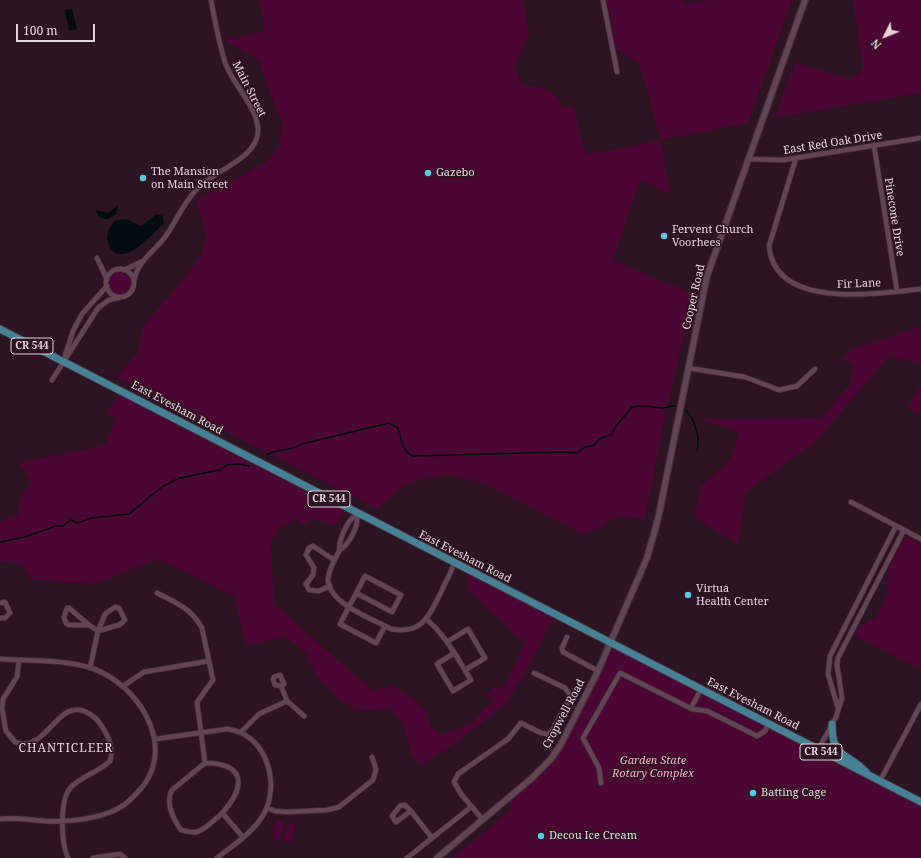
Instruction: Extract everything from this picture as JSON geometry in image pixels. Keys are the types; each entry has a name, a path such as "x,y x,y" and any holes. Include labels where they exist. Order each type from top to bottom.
{"main road":[{"name":"East Evesham Road","path":"0,329 357,514 921,802"},
{"path":"832,724 832,736 836,748 840,753 858,763 870,776"}],"street":[{"name":"Main Street","path":"134,281 137,270 144,260 165,238 197,188 213,175 248,154 258,136 255,116 226,64 211,0"},
{"path":"603,0 616,72"},
{"name":"Cooper Road","path":"627,605 647,558 656,524 707,276 805,0"},
{"name":"East Red Oak Drive","path":"748,159 768,161 796,158 921,138"},
{"name":"Pinecone Drive","path":"874,145 897,291"},
{"name":"Fir Lane","path":"796,158 770,242 770,254 776,267 789,281 797,285 837,295 921,289"},
{"path":"97,258 107,279"},
{"name":"Main Street","path":"123,270 144,260"},
{"path":"52,380 64,362 98,308 109,300 122,297 131,292 134,281 130,273 123,270 113,271 107,279 106,286 82,314 73,332 64,362"},
{"path":"106,286 112,295 122,297"},
{"path":"688,368 745,377 779,390 797,386 815,369"},
{"path":"851,502 921,538"},
{"path":"340,550 340,542 351,518 357,514 358,521 346,546 340,550 334,560 329,576 330,586 336,598 349,607 391,629 406,630 420,625 426,619 454,563"},
{"path":"838,708 829,682 830,656 851,611 896,526"},
{"path":"818,750 832,724 842,698 837,665 838,658 882,570 904,530"},
{"path":"330,586 320,591 309,590 307,588 306,584 313,575 314,568 306,555 309,548 313,546 334,560"},
{"path":"875,566 882,570"},
{"path":"356,593 392,612 401,595 365,576 356,593 349,607 340,624 376,643 385,626"},
{"path":"157,593 183,606 199,622 213,680 197,702 205,763"},
{"path":"0,603 5,602 8,604 10,613 5,618 0,618"},
{"name":"Cropwell Road","path":"437,858 532,778 551,759 571,727 611,644 627,605"},
{"path":"89,624 69,625 66,623 64,617 65,611 69,608 98,631"},
{"path":"90,668 98,631 105,614 112,608 119,608 125,620 119,625 98,631"},
{"path":"851,611 860,616"},
{"path":"426,619 439,630 447,642 465,670 471,680 453,691 437,664 454,653"},
{"path":"447,642 468,629 485,658 465,670"},
{"path":"567,637 562,647 563,652 598,671"},
{"path":"0,659 74,664 101,672 124,686 139,704 152,726 156,739 155,761 151,774 143,788 130,800 111,812 78,821 20,818 0,819"},
{"path":"19,660 17,677 3,699 2,709 6,731 15,742 26,744 33,743 45,734 65,713 78,709 86,712 99,722 108,736 112,748 110,762 72,786 65,796 63,840 67,857"},
{"path":"124,686 139,674 144,672 209,661"},
{"path":"483,820 471,807 454,782 458,774 508,738 521,723 541,733 548,734 552,731 570,696 565,688 534,673"},
{"path":"601,783 599,768 583,738 620,673 691,708 707,711 757,736 765,731 768,724"},
{"path":"281,686 287,701 304,716"},
{"path":"691,708 701,689"},
{"path":"242,731 259,714 287,701"},
{"path":"880,781 921,704"},
{"path":"156,739 227,729 242,731 250,736 258,745 268,766 271,780 267,808 261,818 243,837 217,858"},
{"path":"267,808 275,811 286,812 327,810 339,807 372,780 376,769 372,757"},
{"path":"205,763 228,766 238,777 238,790 234,799 223,814 199,832 191,832 180,828 169,805 169,798 172,790 205,763"},
{"path":"407,858 471,807"},
{"path":"411,811 432,838"},
{"path":"223,814 243,837"},
{"path":"93,858 120,854 125,858"}],"green space":[{"path":"259,0 523,0 529,34 515,66 522,85 546,89 556,95 562,106 573,107 586,154 661,140 670,194 640,180 613,260 694,294 665,416 645,520 619,516 609,521 604,527 583,534 483,483 447,475 415,481 399,490 378,509 117,377 138,352 143,326 178,286 199,258 207,239 197,200 265,163 279,147 282,124 258,59 225,41 265,31"},
{"path":"607,0 683,0 684,4 708,0 792,0 748,123 661,140 639,63 615,48"},
{"path":"853,0 921,0 921,93 775,118 795,62 848,79 861,72 863,67"},
{"path":"120,269 130,273 134,283 130,293 120,297 110,293 106,283 110,273"},
{"path":"921,326 921,364 889,356 817,441 746,492 738,544 695,518 700,487 730,460 739,433 700,419 821,418 850,384 853,363 841,359 848,351"},
{"path":"921,383 921,415 907,409"},
{"path":"120,391 346,508 335,526 312,518 307,526 295,519 279,528 271,542 274,604 372,690 394,686 425,708 431,727 441,735 471,723 493,701 487,694 492,687 502,689 518,659 524,643 468,590 466,570 555,615 525,674 504,706 447,749 421,765 412,756 404,724 390,709 358,711 339,699 317,676 306,653 285,637 247,646 233,595 158,559 95,584 30,579 21,563 0,562 0,522 18,515 19,500 31,481 19,463 105,445 116,419 106,413"},
{"path":"911,537 921,543 921,670 855,636 860,627 876,617 888,593 888,570 904,539"},
{"name":"Garden State Rotary Complex","path":"611,644 921,802 921,858 452,858 511,810 509,798 551,759"},
{"path":"277,820 285,822 280,840 272,838"},
{"path":"288,823 296,825 291,843 283,841"}],"shaded area":[{"path":"72,9 77,29 69,31 65,10"},
{"path":"118,206 116,214 108,219 100,218 95,210 108,213"},
{"path":"157,214 163,216 164,223 137,248 128,253 122,254 116,253 112,250 107,240 110,227 115,221 126,219 141,226"}],"waterway":[{"path":"266,455 294,448 302,444 389,423 398,428 404,448 413,456 561,452 577,453 585,447 593,446 601,438 611,435 632,407 643,406 662,408 675,406"},
{"path":"683,408 690,416 696,428 698,440 697,451"},
{"path":"0,542 25,537 56,526 63,526 71,520 78,523 91,518 129,514 163,486 180,478 219,470 227,465 239,464 249,466"}],"place":[{"name":"Gazebo","path":"428,173"},
{"name":"The Mansion on Main Street","path":"143,178"},
{"name":"Fervent Church Voorhees","path":"664,236"},
{"name":"Virtua Health Center","path":"688,595"},
{"name":"Batting Cage","path":"753,793"},
{"name":"Decou Ice Cream","path":"541,836"}],"district":[{"name":"CHANTICLEER","path":"66,749"}]}
